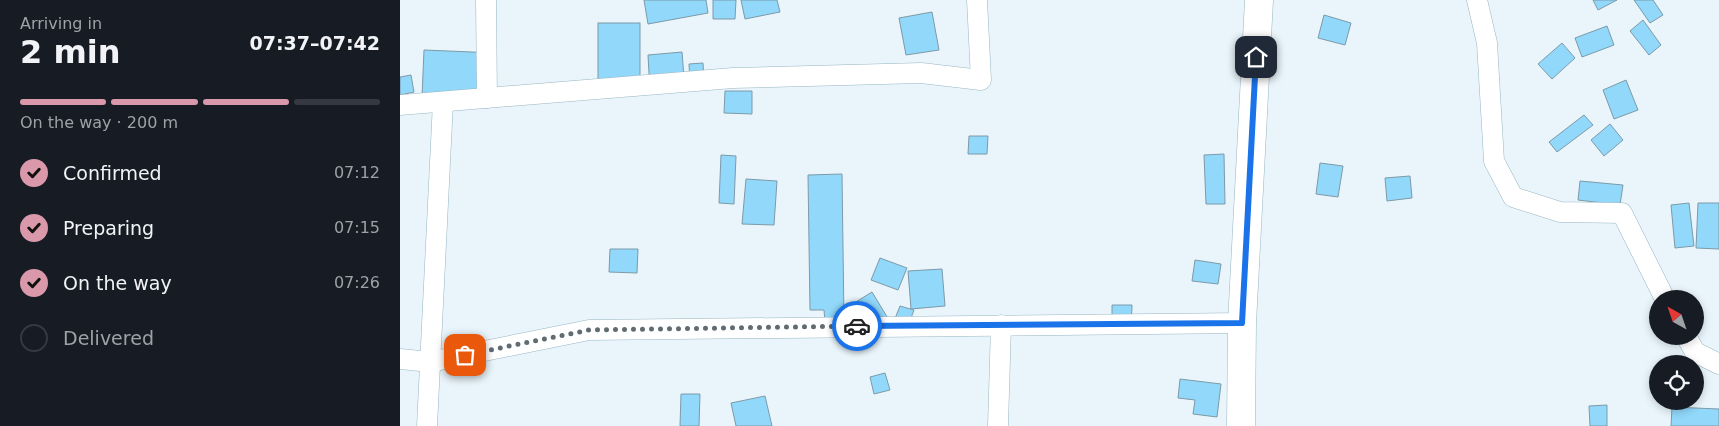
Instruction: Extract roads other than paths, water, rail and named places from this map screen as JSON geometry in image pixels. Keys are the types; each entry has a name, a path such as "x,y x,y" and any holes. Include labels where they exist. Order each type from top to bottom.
{"main road":[{"path":"1241,426 1242,323 1259,0"}],"street":[{"path":"486,0 487,98"},
{"path":"400,105 733,78 921,73 981,80 977,0"},
{"path":"1477,0 1487,43 1494,161 1513,197 1560,212 1622,213 1660,290"},
{"path":"426,426 443,102"},
{"path":"400,359 430,362 589,330 1242,323"},
{"path":"998,426 1000,325"},
{"path":"1691,345 1695,352 1719,364"}]}
